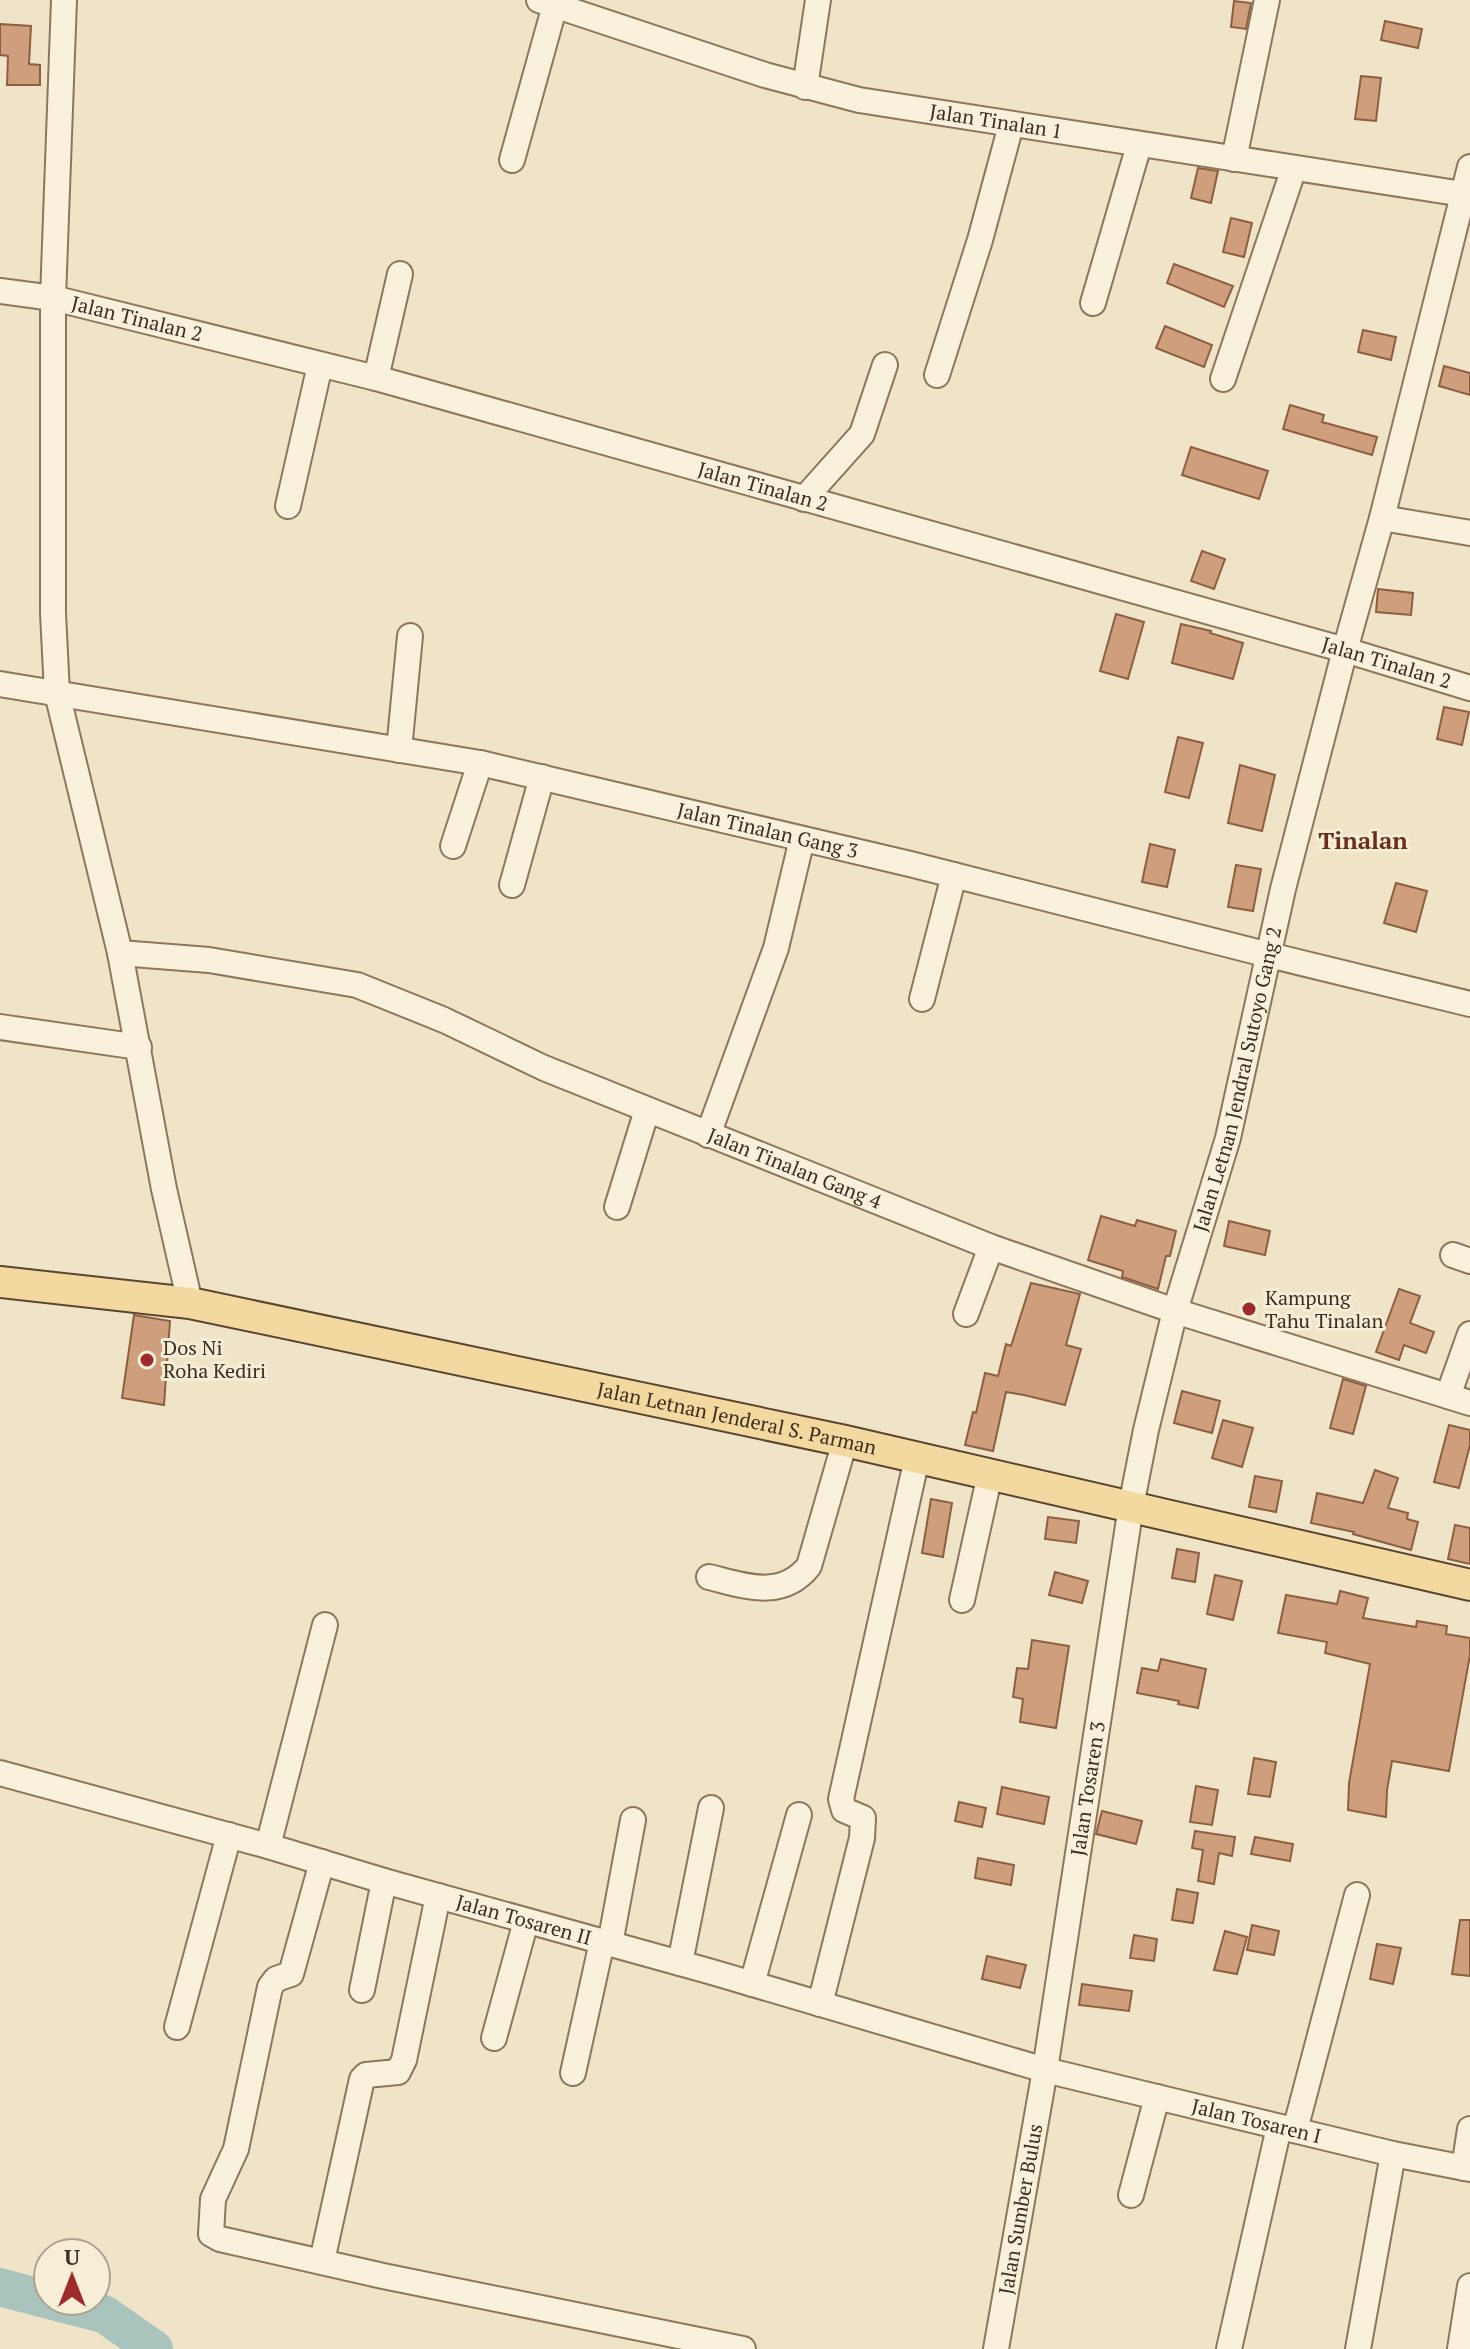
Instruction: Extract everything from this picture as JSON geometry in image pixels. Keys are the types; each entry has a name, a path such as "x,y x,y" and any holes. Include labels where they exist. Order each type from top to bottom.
{"main road":[{"name":"Jalan Letnan Jenderal S. Parman","path":"0,1282 190,1303 845,1441 1470,1585"}],"street":[{"path":"64,0 53,298 53,613 57,693 120,953 164,1189 190,1303"},
{"path":"805,87 818,0"},
{"path":"1234,159 1267,0"},
{"path":"512,160 547,2"},
{"name":"Jalan Tinalan 1","path":"547,2 805,87 859,100 1463,194"},
{"path":"937,375 980,240 1011,125"},
{"path":"1093,303 1139,145"},
{"name":"Jalan Letnan Jendral Sutoyo Gang 2","path":"1131,1506 1175,1311 1228,1138 1283,889 1382,518 1470,167"},
{"path":"1223,379 1294,168"},
{"path":"376,378 400,274"},
{"name":"Jalan Tinalan 2","path":"0,291 53,298 376,378 1345,650 1470,688"},
{"path":"288,506 320,365"},
{"path":"804,499 862,434 885,365"},
{"path":"1382,518 1470,533"},
{"path":"399,750 410,636"},
{"name":"Jalan Tinalan Gang 3","path":"0,684 480,763 954,875 1470,1004"},
{"path":"453,846 480,763"},
{"path":"512,885 542,777"},
{"path":"708,1135 776,948 802,839"},
{"path":"922,999 954,875"},
{"name":"Jalan Tinalan Gang 4","path":"120,953 209,960 357,985 444,1020 544,1068 991,1247 1175,1311 1459,1399"},
{"path":"0,1027 139,1047"},
{"path":"617,1207 647,1110"},
{"path":"966,1314 991,1247"},
{"path":"1464,1261 1467,1280 1470,1281"},
{"path":"1459,1399 1470,1334"},
{"path":"709,1577 756,1589 782,1586 800,1579 809,1566 845,1441"},
{"path":"820,2004 863,1823 863,1818 844,1810 841,1799 917,1458"},
{"path":"962,1600 990,1474"},
{"name":"Jalan Tosaren 3","path":"1045,2070 1131,1506"},
{"path":"268,1846 325,1625"},
{"name":"Jalan Tosaren II","path":"0,1773 680,1963 1045,2070"},
{"path":"680,1963 711,1808"},
{"path":"752,1984 799,1815"},
{"path":"573,2073 633,1820"},
{"path":"177,2027 229,1835"},
{"path":"322,1862 291,1974 276,1979 270,1987 236,2149 213,2199 211,2234 220,2239 743,2349"},
{"path":"362,1990 384,1881"},
{"path":"1229,2349 1287,2128 1357,1895"},
{"path":"322,2261 362,2079 366,2075 398,2072 404,2060 438,1896"},
{"path":"494,2038 526,1921"},
{"name":"Jalan Tosaren I","path":"1045,2070 1393,2154 1467,2168"},
{"name":"Jalan Sumber Bulus","path":"996,2349 1045,2070"},
{"path":"1131,2195 1157,2097"},
{"path":"1467,2168 1470,2129"},
{"path":"1358,2349 1393,2154"},
{"path":"1460,2349 1470,2286"}],"building":[{"path":"1234,1 1251,3 1246,29 1231,27"},
{"path":"1385,21 1422,29 1418,48 1381,40"},
{"path":"0,24 31,26 29,64 40,65 40,85 7,85 8,56 0,55"},
{"path":"1361,76 1381,78 1376,121 1355,119"},
{"path":"1198,168 1218,171 1211,203 1191,198"},
{"path":"1231,218 1252,223 1244,257 1223,252"},
{"path":"1174,264 1233,286 1224,307 1167,283"},
{"path":"1165,326 1212,345 1204,367 1156,348"},
{"path":"1363,330 1396,337 1391,360 1358,352"},
{"path":"1444,366 1470,373 1470,395 1439,386"},
{"path":"1290,405 1324,415 1322,422 1377,437 1372,455 1283,429"},
{"path":"1191,447 1268,471 1259,499 1182,475"},
{"path":"1202,551 1225,559 1214,589 1191,581"},
{"path":"1378,589 1413,593 1411,615 1376,612"},
{"path":"1116,614 1144,622 1128,679 1100,671"},
{"path":"1181,624 1243,643 1233,679 1172,663"},
{"path":"1444,707 1469,712 1462,745 1437,739"},
{"path":"1178,737 1203,743 1189,798 1165,792"},
{"path":"1240,765 1275,775 1262,831 1228,823"},
{"path":"1150,844 1175,850 1167,887 1142,882"},
{"path":"1236,865 1261,869 1253,911 1228,907"},
{"path":"1396,883 1427,891 1416,932 1384,923"},
{"path":"1101,1216 1135,1226 1137,1220 1176,1231 1158,1289 1122,1277 1123,1271 1088,1260"},
{"path":"1229,1221 1270,1231 1265,1255 1224,1246"},
{"path":"1031,1283 1080,1294 1066,1345 1081,1349 1065,1405 1006,1392 993,1451 965,1445 985,1373 998,1376 1006,1344 1011,1346"},
{"path":"1399,1289 1420,1296 1410,1323 1434,1332 1426,1353 1404,1345 1399,1360 1376,1352"},
{"name":"Dos Ni Roha Kediri","path":"134,1315 170,1321 164,1405 122,1398"},
{"path":"1343,1379 1366,1386 1353,1434 1330,1428"},
{"path":"1182,1391 1220,1401 1212,1433 1174,1423"},
{"path":"1223,1420 1253,1428 1242,1467 1212,1458"},
{"path":"1449,1425 1470,1430 1470,1445 1459,1488 1434,1482"},
{"path":"1375,1470 1398,1478 1388,1508 1408,1513 1407,1519 1418,1522 1411,1550 1354,1532 1311,1523 1317,1493 1363,1503"},
{"path":"1255,1476 1282,1481 1276,1512 1249,1507"},
{"path":"931,1499 952,1503 943,1557 922,1553"},
{"path":"1048,1517 1079,1521 1076,1543 1045,1539"},
{"path":"1455,1525 1470,1528 1470,1564 1448,1559"},
{"path":"1177,1549 1199,1553 1195,1582 1172,1578"},
{"path":"1055,1572 1088,1581 1082,1603 1049,1595"},
{"path":"1215,1575 1242,1581 1233,1620 1207,1614"},
{"path":"1340,1591 1368,1598 1363,1618 1416,1627 1417,1621 1447,1626 1446,1634 1470,1638 1470,1655 1449,1771 1392,1761 1386,1817 1348,1810 1349,1783 1370,1664 1325,1653 1327,1642 1278,1633 1286,1595 1337,1604"},
{"path":"1032,1640 1069,1646 1056,1728 1020,1722 1023,1699 1013,1697 1017,1668 1028,1669"},
{"path":"1161,1659 1206,1669 1198,1708 1137,1693 1142,1668 1158,1671"},
{"path":"1254,1758 1276,1762 1270,1797 1248,1794"},
{"path":"1196,1786 1218,1790 1212,1825 1190,1822"},
{"path":"1002,1787 1049,1797 1044,1824 997,1814"},
{"path":"959,1802 986,1808 982,1827 955,1821"},
{"path":"1102,1811 1142,1821 1136,1844 1096,1834"},
{"path":"1195,1831 1235,1837 1232,1856 1219,1853 1214,1884 1198,1881 1203,1850 1192,1848"},
{"path":"1255,1837 1293,1844 1290,1861 1251,1854"},
{"path":"978,1858 1014,1865 1011,1885 975,1878"},
{"path":"1177,1889 1198,1893 1193,1923 1172,1920"},
{"path":"1460,1920 1470,1920 1470,1976 1452,1974"},
{"path":"1252,1925 1279,1931 1274,1955 1247,1950"},
{"path":"1225,1931 1247,1937 1237,1974 1214,1970"},
{"path":"1134,1935 1157,1939 1154,1961 1130,1958"},
{"path":"1377,1944 1401,1948 1393,1984 1370,1979"},
{"path":"987,1956 1026,1965 1020,1988 982,1979"},
{"path":"1082,1984 1132,1991 1129,2011 1079,2005"}],"waterway":[{"path":"0,2287 32,2296"},
{"path":"108,2317 154,2349"}],"place":[{"name":"Kampung Tahu Tinalan","path":"1249,1309"},
{"name":"Dos Ni Roha Kediri","path":"147,1360"}],"district":[{"name":"Tinalan","path":"1363,841"}]}
